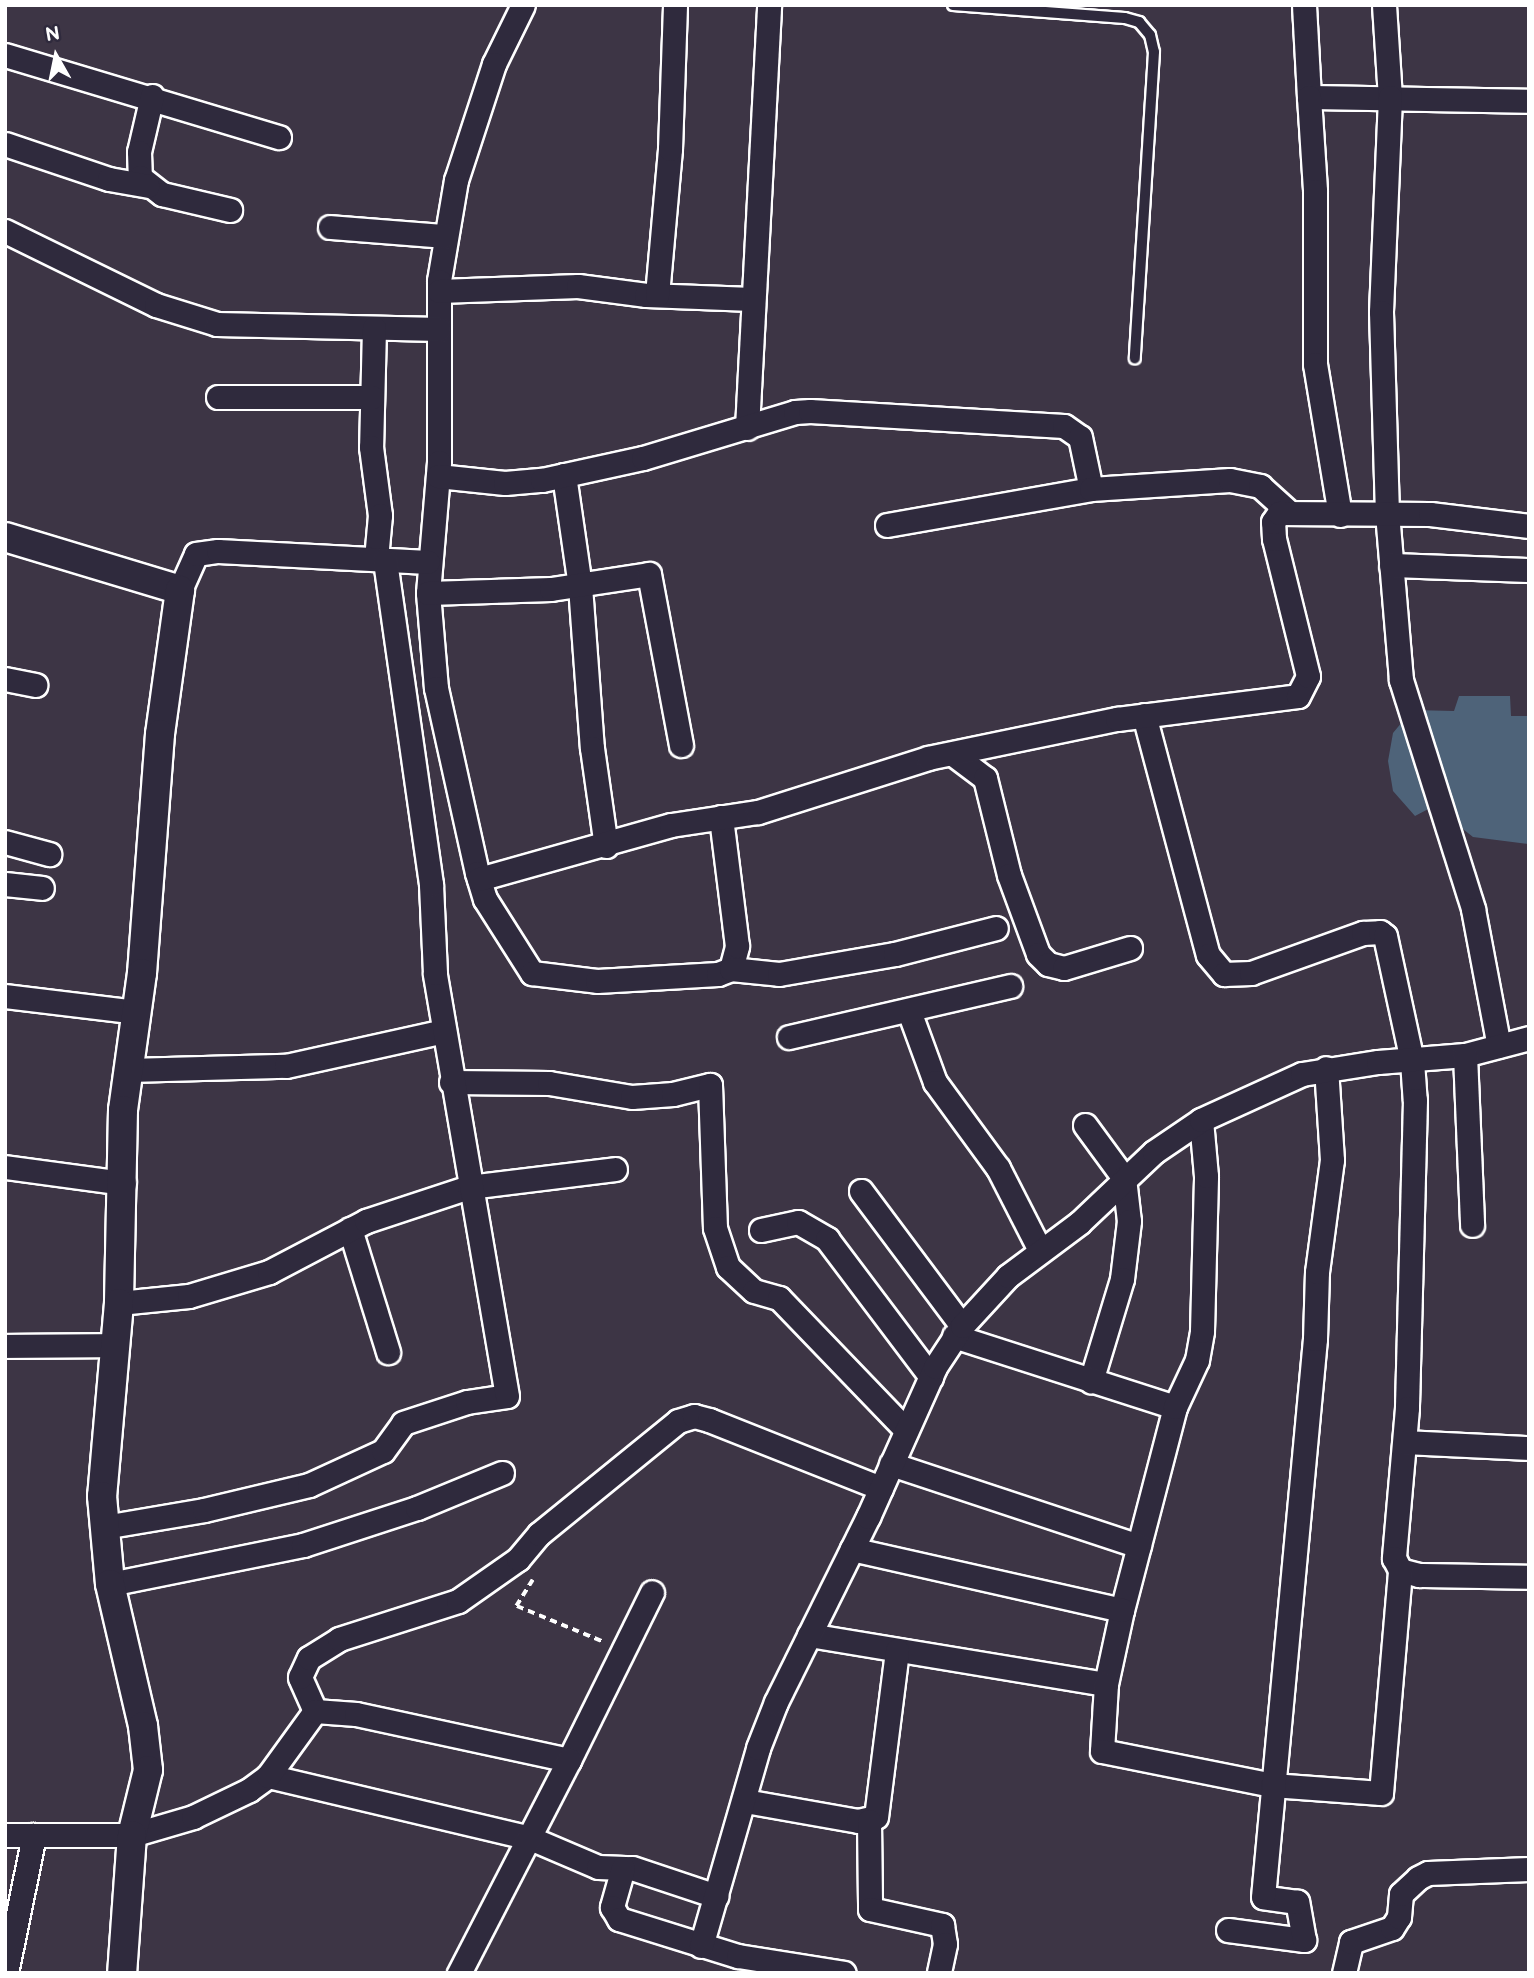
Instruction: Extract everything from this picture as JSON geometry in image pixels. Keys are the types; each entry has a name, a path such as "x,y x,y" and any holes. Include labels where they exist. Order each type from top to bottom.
{"street":[{"path":"523,5 485,89 456,180 444,236 439,291 438,476 428,562 428,593 436,688 485,899 532,973 577,981 617,981 731,969 765,975 790,973 895,954 996,928"},
{"path":"657,295 670,149 675,5"},
{"path":"747,428 769,5"},
{"path":"1304,5 1315,201 1315,364 1340,515"},
{"path":"1384,5 1390,97 1380,283 1387,513 1403,694 1473,909 1499,1046"},
{"path":"5,55 114,89 152,96 279,137"},
{"path":"147,186 140,177 139,152 152,96"},
{"path":"1308,97 1529,101"},
{"path":"5,144 109,179 147,186 230,210"},
{"path":"330,227 444,236"},
{"path":"5,231 156,305 217,324 439,329"},
{"path":"439,291 578,286 657,295 752,299"},
{"path":"104,1527 204,1510 309,1485 383,1451 403,1423 467,1402 507,1396 451,1082 427,852 381,559 380,516 371,447 374,328"},
{"path":"218,397 372,397"},
{"path":"438,476 505,482 564,475 810,411 1064,426 1080,437 1091,489"},
{"path":"564,475 580,586 592,748 606,846"},
{"path":"887,525 1091,489 1247,481 1272,495 1288,511 1340,515 1387,513 1529,526"},
{"path":"479,879 606,846 671,825 758,811 900,765 1144,715 1298,696 1306,687 1304,654 1274,539 1273,522 1288,511"},
{"path":"5,537 180,590"},
{"path":"122,1973 132,1835 145,1788 147,1752 110,1584 104,1527 103,1474 117,1345 128,1070 137,1012 160,734 180,590 196,554 218,551 428,562"},
{"path":"1391,565 1529,570"},
{"path":"428,593 580,586 649,574 681,745"},
{"path":"5,679 35,685"},
{"path":"1144,715 1208,955 1215,965 1236,977 1363,933 1380,932 1389,946 1412,1061 1415,1182 1405,1442 1394,1546 1400,1570 1381,1793 1272,1785 1102,1751 1106,1684 1122,1610 1175,1407 1196,1360 1202,1331 1206,1176 1201,1120"},
{"path":"953,754 985,778 1009,874 1038,954 1048,964 1064,968 1130,948"},
{"path":"721,817 737,946 731,969"},
{"path":"5,842 49,854"},
{"path":"5,884 42,888"},
{"path":"789,1037 1010,986"},
{"path":"5,996 137,1012"},
{"path":"909,1011 935,1082 998,1168 1040,1250"},
{"path":"128,1070 286,1066 444,1031"},
{"path":"701,1946 765,1727 881,1488 930,1377 958,1331 1008,1276 1079,1223 1124,1178 1201,1120 1326,1068 1465,1055 1529,1038"},
{"path":"1465,1055 1472,1225"},
{"path":"1228,1930 1304,1940 1297,1902 1263,1897 1315,1339 1317,1272 1332,1160 1326,1068"},
{"path":"451,1082 549,1083 632,1097 673,1094 710,1085 715,1228 728,1267 747,1287 779,1298 906,1430"},
{"path":"1085,1125 1124,1178 1128,1244 1091,1381"},
{"path":"5,1167 124,1183"},
{"path":"119,1303 189,1296 269,1272 350,1229 469,1187 615,1170"},
{"path":"861,1191 958,1331 1091,1381 1175,1407"},
{"path":"761,1230 798,1222 827,1239 930,1377"},
{"path":"350,1229 387,1352"},
{"path":"5,1346 117,1345"},
{"path":"315,1711 300,1677 309,1658 339,1639 458,1601 518,1559 539,1534 678,1421 694,1416 709,1420 881,1488"},
{"path":"1405,1442 1529,1448"},
{"path":"891,1464 1139,1546"},
{"path":"110,1584 303,1545 417,1508 502,1473"},
{"path":"852,1549 1122,1610"},
{"path":"1400,1570 1419,1575 1529,1577"},
{"path":"459,1973 530,1838 652,1592"},
{"path":"808,1635 1106,1684"},
{"path":"897,1650 880,1810 869,1821 870,1909 942,1926 945,1944 939,1973"},
{"path":"315,1711 356,1714 569,1760"},
{"path":"5,1835 132,1835 192,1817 249,1790 268,1776 315,1711"},
{"path":"268,1776 530,1838 598,1867 623,1868 716,1896"},
{"path":"745,1801 869,1821"},
{"path":"6,1973 34,1835"},
{"path":"623,1868 612,1907 619,1919 701,1946 820,1971 844,1973"},
{"path":"1344,1973 1345,1952 1351,1942 1392,1927 1399,1917 1401,1894 1418,1878 1428,1873 1529,1869"}],"lane":[{"path":"953,5 1125,18 1139,22 1150,36 1154,52 1135,358"}],"path":[{"path":"533,1580 517,1606 625,1650"}],"water":[{"path":"1459,696 1510,696 1511,716 1529,716 1529,844 1473,837 1434,806 1415,816 1393,791 1388,761 1393,733 1412,710 1454,711"}]}
